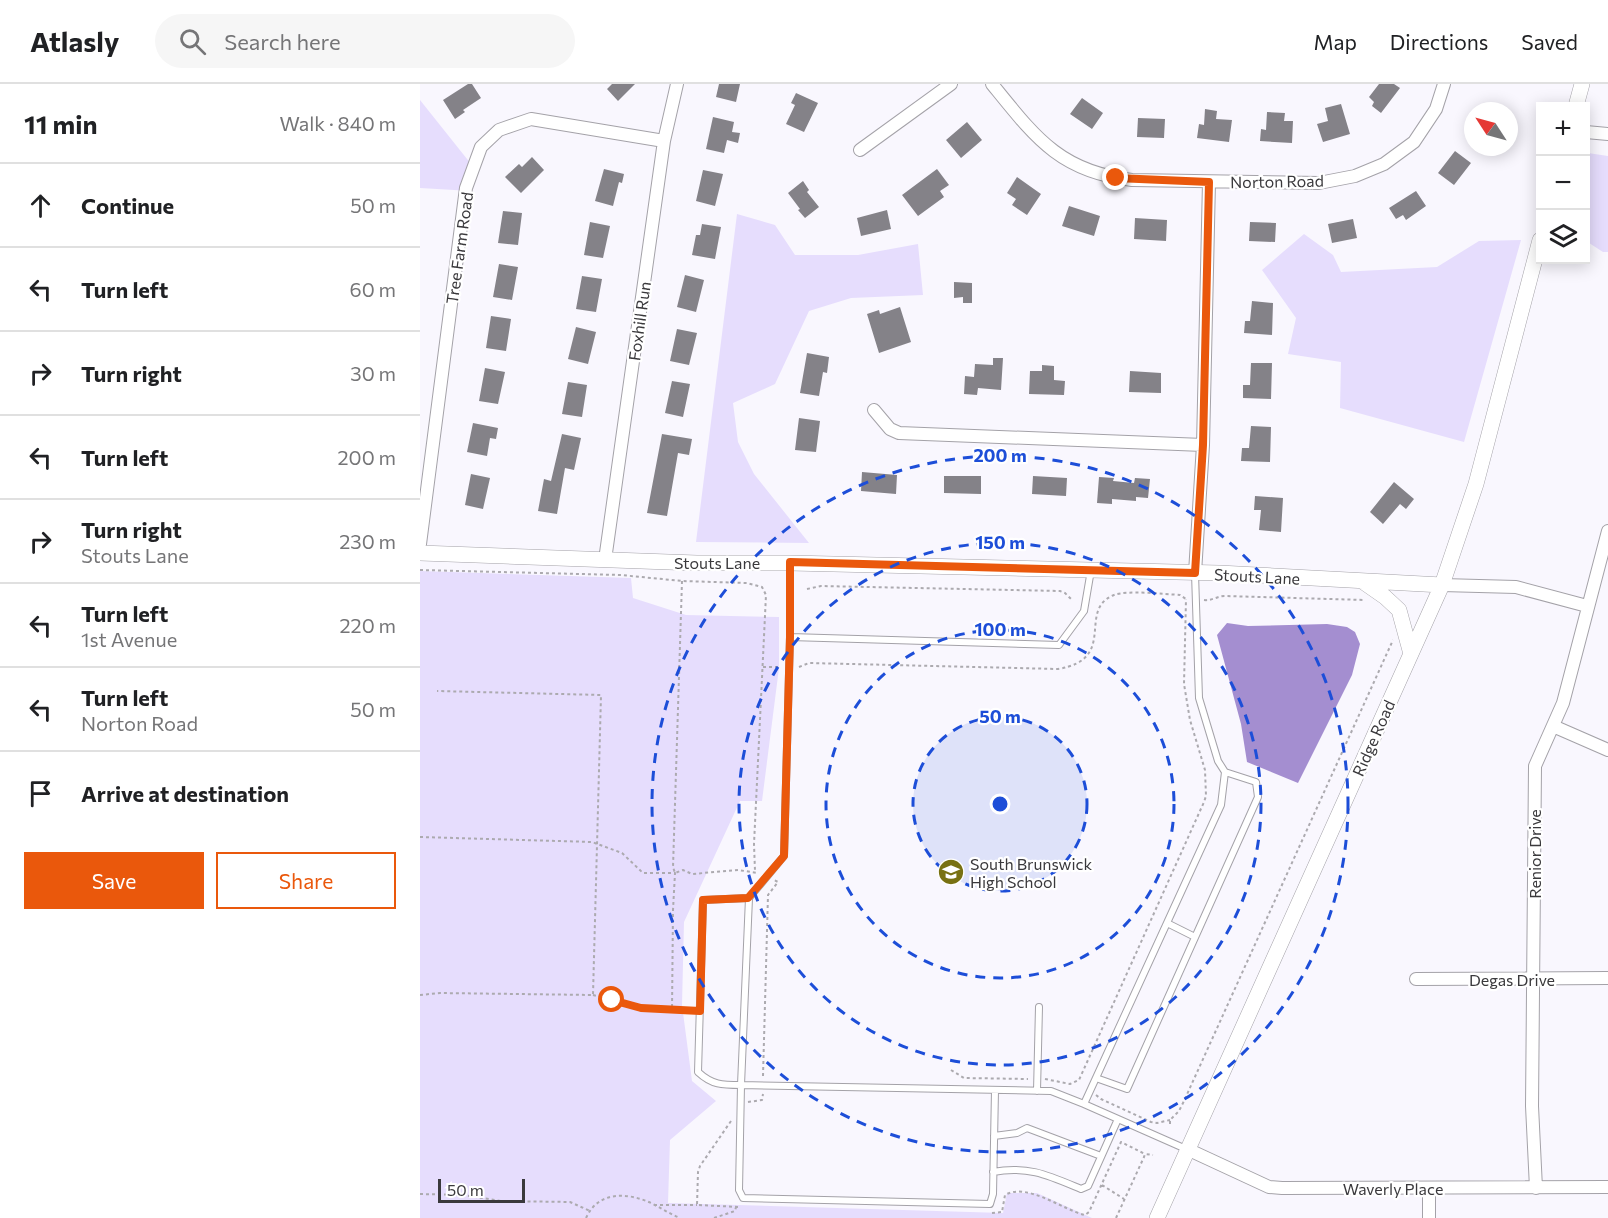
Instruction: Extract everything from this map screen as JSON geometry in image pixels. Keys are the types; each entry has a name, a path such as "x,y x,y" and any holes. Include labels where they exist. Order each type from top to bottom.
{"street":[{"name":"Foxhill Run","path":"605,560 664,141 677,84"},
{"path":"861,150 951,84"},
{"name":"Norton Road","path":"992,84 1036,137 1060,156 1101,175 1124,179 1319,183 1355,176 1384,164 1414,142 1436,109 1444,84"},
{"path":"1577,102 1582,84"},
{"name":"Tree Farm Road","path":"420,544 466,189 481,147 499,130 531,119 664,141"},
{"path":"1590,132 1608,134"},
{"path":"1195,573 1203,445 1209,182"},
{"name":"Ridge Road","path":"1156,1218 1442,585 1478,477 1536,255"},
{"path":"874,410 890,429 899,433 1203,445"},
{"name":"Renior Drive","path":"1536,1188 1532,1106 1535,766 1563,703 1608,531"},
{"name":"Stouts Lane","path":"420,553 697,563 790,562 1195,573 1516,587 1587,606"},
{"path":"1362,581 1399,610 1411,654"},
{"path":"1553,726 1608,750"},
{"name":"Degas Drive","path":"1416,979 1608,978"},
{"name":"Waverly Place","path":"1187,1149 1269,1187 1608,1187"},
{"path":"1429,1188 1429,1218"}],"lane":[{"path":"790,562 784,856 748,898 739,1190 743,1198 990,1204 993,1194 995,1090"},
{"path":"790,637 1059,645 1084,611 1091,570"},
{"path":"1084,1104 1221,805 1225,772 1218,761 1199,698 1195,573"},
{"path":"1096,1078 1127,1089 1258,796 1256,782 1225,772"},
{"path":"748,898 703,900 698,1072 708,1081 717,1085 1052,1091 1187,1149"},
{"path":"1167,923 1195,937"},
{"path":"1037,1091 1039,1006"},
{"path":"993,1172 1037,1171 1081,1190 1088,1186 1118,1119"},
{"path":"994,1136 1017,1133 1028,1128 1101,1156"}],"path":[{"path":"420,570 621,575 682,581 754,584 762,587 766,595 754,844 755,871"},
{"path":"672,1010 682,581"},
{"path":"807,589 821,586 1060,591 1071,599"},
{"path":"798,668 809,663 1058,669 1071,667 1079,664 1092,650 1097,615 1104,600 1120,594 1180,595 1186,599 1184,684 1190,720 1205,770 1206,796 1079,1080 1070,1083 1048,1079"},
{"path":"1196,600 1212,601 1219,596 1371,600"},
{"path":"1101,1099 1157,1123 1170,1120 1179,1110 1395,634"},
{"path":"437,691 601,695 593,995"},
{"path":"420,837 597,843 622,853 643,873 675,873 683,870 696,874 729,870 755,871 778,882 768,895 766,1022"},
{"path":"420,995 440,993 593,995 641,1008 700,1011"},
{"path":"951,1071 964,1078 1019,1079"},
{"path":"1116,1218 1145,1154 1153,1155"},
{"path":"1102,1185 1124,1199"},
{"path":"420,1194 463,1195 501,1201 570,1202 590,1211"},
{"path":"586,1218 596,1203 617,1195 638,1199 680,1218"},
{"path":"654,1205 697,1205"},
{"path":"714,1218 735,1211 736,1206"}],"shaded area":[{"path":"420,100 475,169 471,191 420,188"},
{"path":"1590,153 1608,156 1608,252 1603,252 1590,244"},
{"path":"737,214 775,225 795,255 858,255 918,244 923,295 851,298 809,311 775,384 733,403 738,442 754,474 809,543 696,542"},
{"path":"1304,234 1333,255 1341,272 1437,267 1479,241 1521,240 1464,442 1340,408 1341,362 1288,354 1296,318 1262,270"},
{"path":"420,571 631,578 633,598 686,615 779,617 779,668 762,801 740,801 684,922 682,1005 692,1081 716,1101 670,1140 668,1203 1003,1213 1007,1193 1037,1193 1092,1218 420,1218"},
{"path":"1227,623 1248,626 1327,624 1347,627 1355,632 1360,644 1352,675 1298,783 1247,762 1241,724 1217,635"}],"building":[{"path":"468,84 472,84 481,98 463,110 465,112 455,119 443,100"},
{"path":"612,84 635,84 618,101 607,89"},
{"path":"719,84 740,84 736,102 716,97"},
{"path":"1379,84 1394,84 1400,88 1381,113 1372,106 1374,102 1369,97"},
{"path":"796,93 818,103 804,132 786,124 795,105 791,103"},
{"path":"1082,98 1103,113 1092,129 1070,114"},
{"path":"1341,104 1350,134 1323,142 1317,124 1328,121 1325,108"},
{"path":"1205,109 1217,111 1216,119 1232,120 1229,142 1197,138 1199,124 1204,125"},
{"path":"1267,112 1285,113 1284,121 1293,121 1292,143 1260,141 1261,129 1266,130"},
{"path":"713,117 734,122 732,132 740,133 738,143 727,140 724,153 706,149"},
{"path":"1138,118 1165,119 1164,138 1137,137"},
{"path":"967,122 982,140 961,158 946,140"},
{"path":"1455,151 1471,163 1454,185 1438,173"},
{"path":"532,157 544,170 521,193 505,177 519,164 522,167"},
{"path":"604,169 624,174 622,183 619,182 613,206 595,201"},
{"path":"937,169 949,185 940,191 944,197 918,216 902,195"},
{"path":"703,170 723,174 715,206 696,201"},
{"path":"1017,177 1041,194 1027,215 1012,205 1016,199 1007,193"},
{"path":"803,181 809,190 807,192 819,207 805,218 788,193"},
{"path":"1416,191 1426,206 1406,220 1403,215 1396,219 1389,208"},
{"path":"1069,206 1100,216 1094,236 1062,226"},
{"path":"887,210 891,229 861,236 857,218"},
{"path":"503,211 522,213 518,245 498,243"},
{"path":"1135,218 1167,220 1166,241 1134,239"},
{"path":"1353,219 1357,238 1332,243 1328,224"},
{"path":"590,222 610,226 603,258 584,255"},
{"path":"1250,222 1276,223 1275,242 1249,241"},
{"path":"702,224 721,227 715,259 692,255 696,235 700,235"},
{"path":"499,264 518,267 512,300 493,297"},
{"path":"685,275 704,280 696,312 677,307"},
{"path":"582,276 602,279 596,312 576,309"},
{"path":"954,282 972,283 972,303 963,303 963,297 954,298"},
{"path":"1252,301 1273,303 1272,335 1244,333 1245,321 1250,321"},
{"path":"900,307 911,342 879,353 867,314 879,310 880,314"},
{"path":"491,316 511,319 506,351 486,348"},
{"path":"576,327 596,332 588,364 568,359"},
{"path":"677,329 697,333 689,365 670,361"},
{"path":"807,353 829,357 827,373 823,372 819,396 800,393"},
{"path":"993,358 1003,358 1001,390 978,388 977,395 964,394 965,376 974,377 975,364 993,365"},
{"path":"1251,363 1272,363 1271,399 1243,398 1243,385 1250,385"},
{"path":"1042,365 1054,366 1054,380 1065,381 1064,395 1029,394 1030,371 1042,371"},
{"path":"485,368 505,372 498,404 479,401"},
{"path":"1130,371 1161,373 1161,393 1129,392"},
{"path":"672,381 690,384 683,417 665,413"},
{"path":"568,382 587,385 582,417 562,414"},
{"path":"799,418 820,421 816,452 795,450"},
{"path":"473,423 498,428 496,439 490,438 487,456 467,452"},
{"path":"1251,426 1271,427 1270,462 1241,461 1242,448 1249,448"},
{"path":"562,434 581,438 574,470 565,468 557,514 538,511 544,479 551,481"},
{"path":"662,434 692,439 689,455 678,453 667,516 647,513"},
{"path":"862,472 897,475 896,494 861,491"},
{"path":"471,474 490,478 483,509 465,505"},
{"path":"944,476 981,476 981,494 944,493"},
{"path":"1033,476 1067,478 1066,496 1032,494"},
{"path":"1099,477 1134,483 1135,478 1150,479 1148,498 1136,497 1136,501 1112,499 1112,504 1097,503"},
{"path":"1394,482 1414,499 1406,509 1400,504 1383,524 1370,512"},
{"path":"1255,496 1283,498 1281,532 1259,530 1261,510 1254,510"}],"place":[{"name":"South Brunswick High School","path":"951,872"}],"route":[{"path":"612,1000 641,1008 700,1011 703,900 748,898 784,856 790,562 1195,573 1203,445 1209,182 1116,178"}]}
